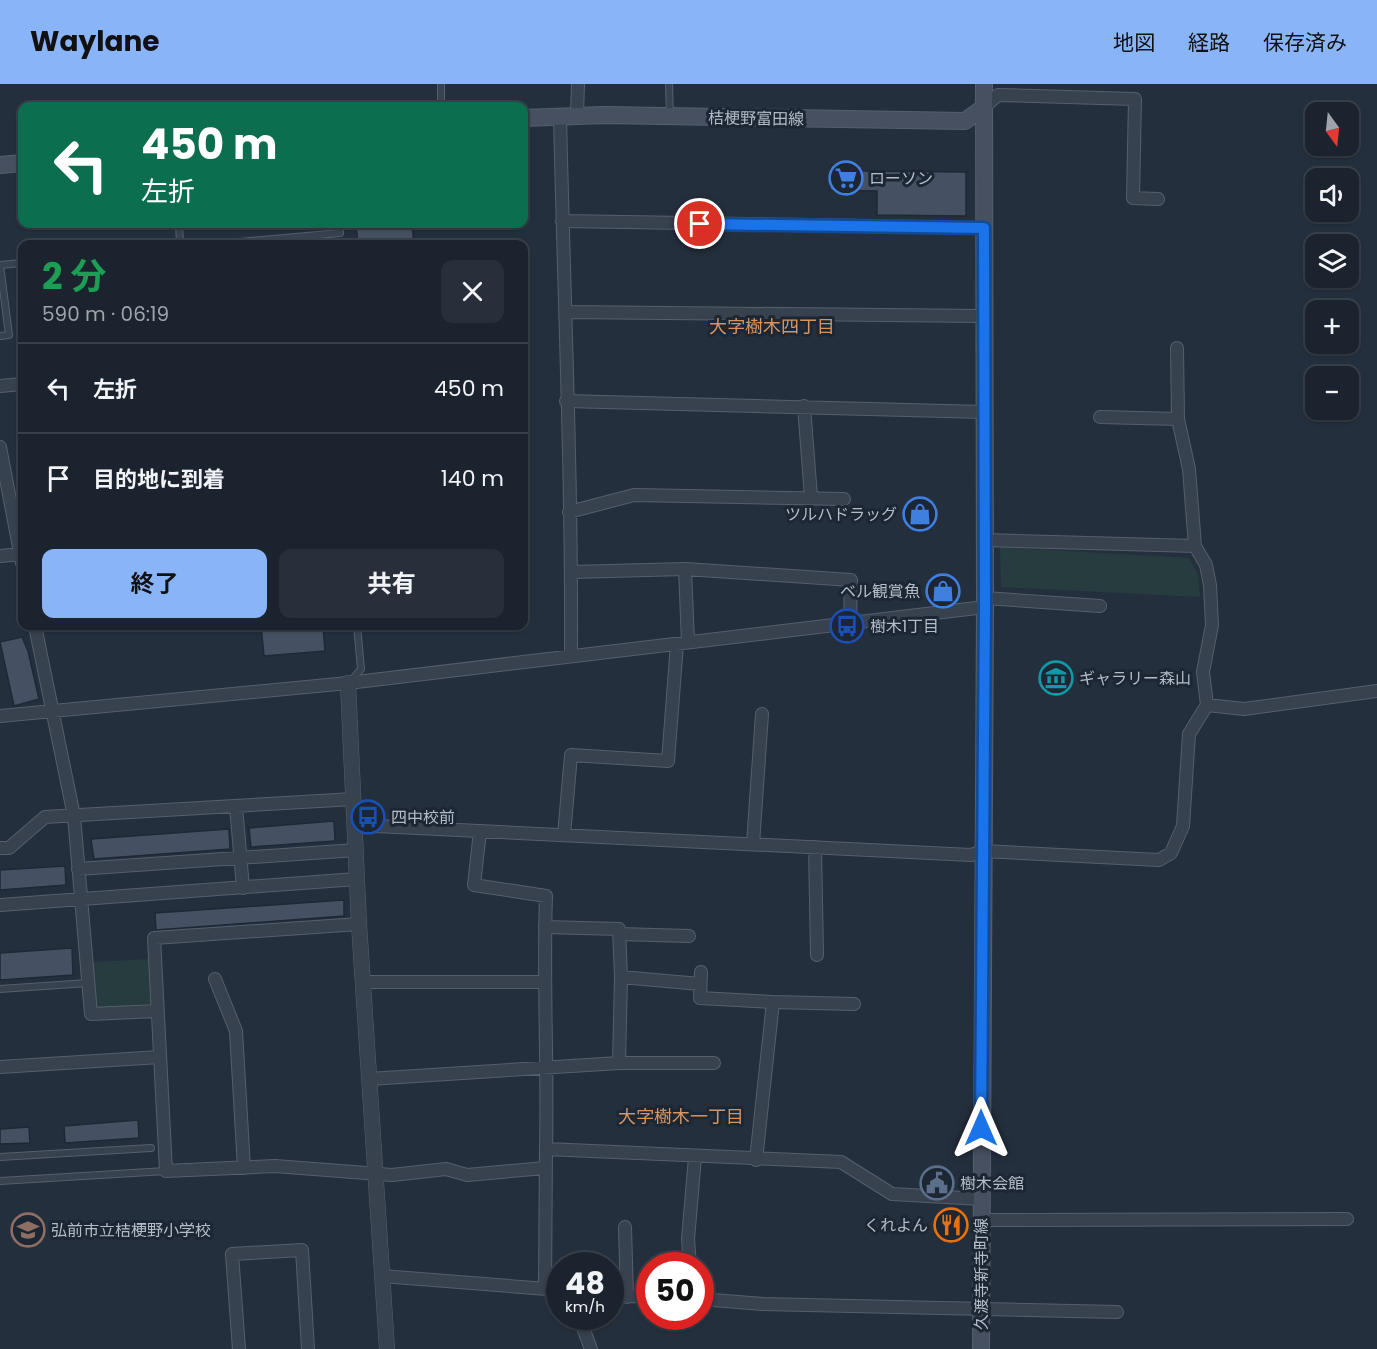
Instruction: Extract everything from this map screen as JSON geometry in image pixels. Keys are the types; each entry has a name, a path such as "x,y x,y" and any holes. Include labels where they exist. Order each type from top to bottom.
{"main road":[{"name":"久渡寺新寺町線","path":"981,1349 985,602 984,84"},
{"name":"桔梗野富田線","path":"528,118 568,116 965,121 983,108"},
{"path":"0,165 18,163"}],"street":[{"path":"571,657 572,572 566,401 567,312 562,222 568,116 578,84"},
{"path":"983,108 998,95 1135,99 1133,198 1158,199"},
{"path":"562,222 984,228"},
{"path":"567,312 984,316"},
{"path":"355,825 971,855 983,851 1159,860 1171,853 1183,826 1189,734 1207,705 1203,672 1212,625 1210,585 1206,565 1195,546 1189,469 1178,419 1178,348"},
{"path":"0,386 18,384"},
{"path":"566,401 984,412"},
{"path":"804,406 811,497"},
{"path":"1100,417 1178,419"},
{"path":"0,447 4,490 18,544"},
{"path":"569,513 634,495 844,499"},
{"path":"985,540 1195,546"},
{"path":"0,556 18,558"},
{"path":"572,572 685,569 851,580 849,623"},
{"path":"564,835 571,755 668,761 683,643 685,569"},
{"path":"0,716 348,683 849,623 985,602 1100,606"},
{"path":"36,630 74,816 91,1014 157,1011"},
{"path":"348,683 359,924 387,1349"},
{"path":"1207,705 1244,709 1377,691"},
{"path":"753,844 762,714"},
{"path":"0,848 9,848 45,817 354,800"},
{"path":"236,806 243,888"},
{"path":"382,1276 545,1289 548,1067 544,982 546,896 474,885 480,831"},
{"path":"814,847 817,955"},
{"path":"78,869 356,850"},
{"path":"0,905 357,879"},
{"path":"359,924 154,938 166,1171 275,1166 375,1173 446,1170 467,1175 545,1168"},
{"path":"545,927 619,929 621,977 619,1063"},
{"path":"619,934 689,936"},
{"path":"621,977 700,978 700,998 854,1004"},
{"path":"215,979 236,1031 244,1168"},
{"path":"363,982 544,982"},
{"path":"756,1161 772,1002"},
{"path":"0,1067 160,1057"},
{"path":"369,1079 619,1063 714,1062"},
{"path":"546,1149 756,1161 841,1162 892,1194 981,1199"},
{"path":"689,1252 695,1157"},
{"path":"981,1220 1347,1220"},
{"path":"625,1227 627,1297"},
{"path":"239,1349 232,1254 302,1250 308,1349"},
{"path":"624,1297 636,1297"},
{"path":"714,1300 763,1304 981,1311 1117,1312"},
{"path":"584,1330 591,1349"}],"lane":[{"path":"441,84 441,102"},
{"path":"669,84 670,117"},
{"path":"262,240 340,233 339,228"},
{"path":"0,336 9,335 0,265 18,263"},
{"path":"348,683 361,669 357,630"},
{"path":"0,989 88,983"},
{"path":"0,1157 151,1148"},
{"path":"0,1181 166,1171"}],"green space":[{"path":"1000,547 1189,558 1198,574 1200,597 1001,587"},
{"path":"149,959 152,1004 96,1008 93,962"}],"building":[{"path":"831,165 862,166 862,171 966,172 966,216 877,215 877,191 830,190"},
{"path":"356,228 412,228 414,240 358,240"},
{"path":"261,630 323,630 325,651 264,656"},
{"path":"22,637 28,651 39,699 14,706 0,642"},
{"path":"334,821 335,841 251,847 249,828"},
{"path":"229,829 230,849 94,859 91,839"},
{"path":"65,866 66,885 0,890 0,870"},
{"path":"344,900 344,916 156,930 155,913"},
{"path":"72,948 73,975 0,980 0,953"},
{"path":"138,1120 139,1138 65,1143 64,1126"},
{"path":"29,1127 30,1143 0,1144 0,1129"}],"place":[{"name":"ローソン","path":"846,178"},
{"name":"ツルハドラッグ","path":"920,514"},
{"name":"ベル観賞魚","path":"943,591"},
{"name":"樹木1丁目","path":"847,626"},
{"name":"ギャラリー森山","path":"1056,678"},
{"name":"四中校前","path":"368,817"},
{"name":"樹木会館","path":"937,1183"},
{"name":"くれよん","path":"951,1225"},
{"name":"弘前市立桔梗野小学校","path":"28,1230"}],"district":[{"name":"大字樹木四丁目","path":"772,327"},
{"name":"大字樹木一丁目","path":"681,1117"}],"route":[{"path":"700,224 984,228 985,607 981,1128"}]}
